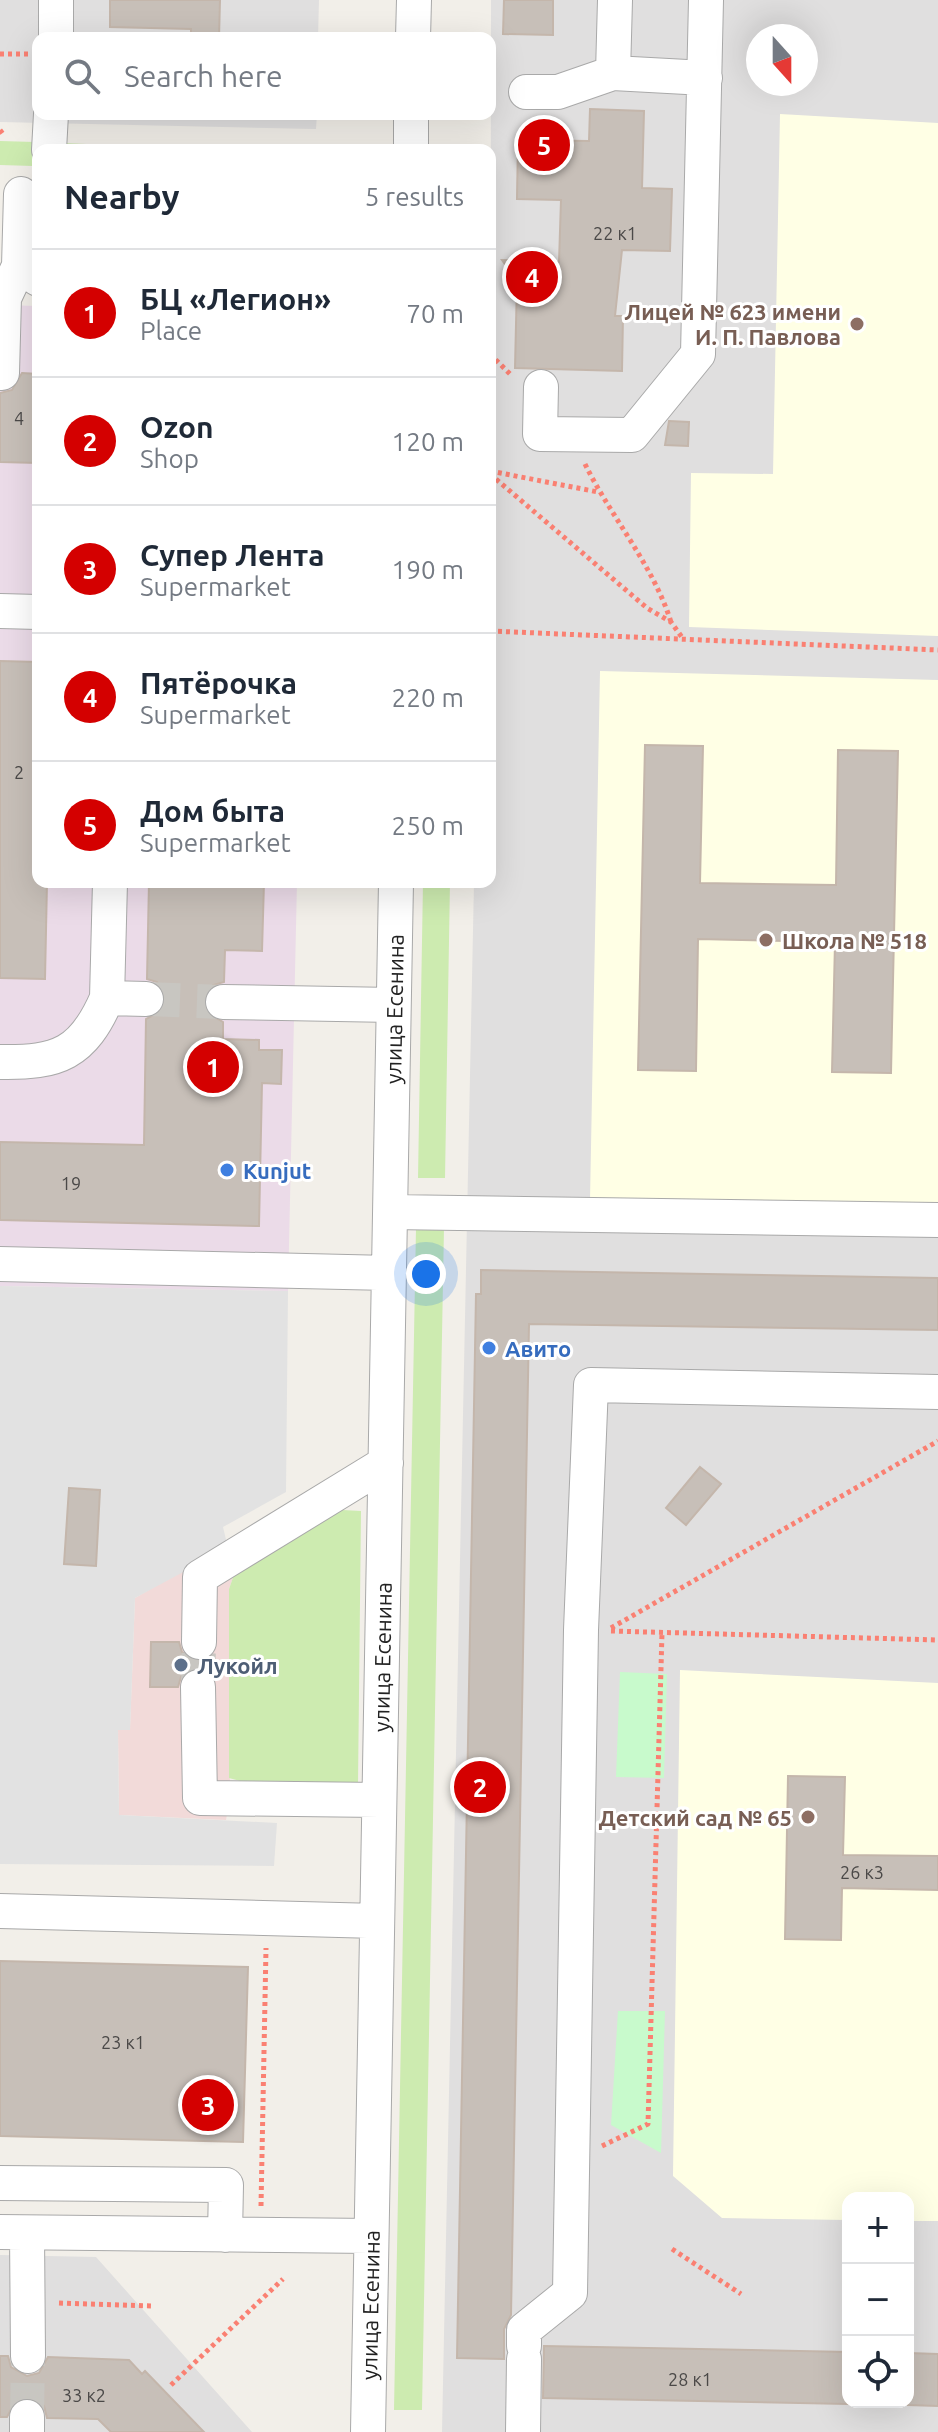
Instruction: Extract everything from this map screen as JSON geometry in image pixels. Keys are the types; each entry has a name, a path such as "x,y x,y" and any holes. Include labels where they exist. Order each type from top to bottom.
{"street":[{"path":"56,0 56,32"},
{"path":"413,32 414,0"},
{"path":"613,73 615,0"},
{"path":"541,387 540,434 632,435 698,354 706,0"},
{"path":"526,92 558,92 613,73 705,78"},
{"path":"49,144 51,120"},
{"path":"411,120 411,144"},
{"path":"2,373 4,298 29,272 20,194"},
{"path":"0,611 32,612"},
{"path":"0,1062 42,1062 71,1049 95,1026 107,998 110,888"},
{"name":"улица Есенина","path":"368,2432 396,888"},
{"path":"107,998 146,999"},
{"path":"223,1002 393,1005"},
{"path":"391,1212 938,1220"},
{"path":"0,1264 389,1273"},
{"path":"523,2432 524,2330 570,2293 581,1630 591,1385 938,1392"},
{"path":"199,1642 200,1577 386,1463"},
{"path":"198,1687 200,1798 379,1800"},
{"path":"0,1911 377,1921"},
{"path":"0,2183 226,2185 225,2235"},
{"path":"28,2356 28,2302 14,2233 371,2236"}],"path":[{"path":"0,54 32,54"},
{"path":"570,434 599,492 663,598 671,622 684,640"},
{"path":"496,473 599,492"},
{"path":"496,477 647,608 671,622"},
{"path":"496,631 938,650"},
{"path":"938,1441 607,1631 938,1640"},
{"path":"573,2160 648,2124 662,1633"},
{"path":"261,2235 266,1918"},
{"path":"672,2249 741,2294"},
{"path":"171,2385 283,2279"},
{"path":"28,2302 154,2306"}],"shaded area":[{"path":"0,0 319,0 318,32 32,32 32,120 317,120 316,129 0,122"},
{"path":"491,0 938,0 938,2432 442,2432 474,888 496,888 496,144 491,144 491,120 496,120 496,32 491,32"},
{"name":"Лицей № 623 имени И. П. Павлова","path":"780,114 938,123 938,636 689,627 691,473 773,474"},
{"path":"0,305 32,306 32,888 297,888 288,1291 0,1286"},
{"name":"Школа № 518","path":"600,671 938,680 938,1204 590,1201"},
{"path":"0,1286 288,1291 286,1492 223,1527 228,1548 135,1598 130,1730 118,1730 119,1815 277,1823 274,1866 0,1864"},
{"path":"208,1556 236,1569 229,1589 230,1798 226,1820 119,1815 118,1730 130,1729 135,1598"},
{"name":"Детский сад № 65","path":"680,1670 938,1683 938,2221 914,2221 914,2192 842,2192 842,2220 722,2218 673,2176"},
{"path":"0,2255 96,2257 252,2432 0,2432"}],"green space":[{"path":"0,141 35,142 32,144 32,166 0,165"},
{"path":"423,888 450,888 445,1178 418,1178"},
{"path":"416,1228 444,1228 422,2410 394,2410"},
{"path":"342,1510 361,1511 358,1784 273,1790 229,1778 229,1589 236,1569"},
{"path":"620,1672 667,1674 664,1778 616,1777"},
{"path":"618,2011 665,2011 661,2153 611,2125"}],"building":[{"path":"110,0 220,0 219,32 110,27"},
{"path":"504,0 553,0 553,35 503,34"},
{"path":"590,109 644,111 642,188 672,189 670,251 622,250 615,316 623,316 622,371 515,368 517,281 502,260 559,262 561,200 517,199 518,140 589,141"},
{"path":"22,373 32,374 32,463 0,462 0,393 12,390"},
{"path":"669,421 689,422 688,446 665,445"},
{"path":"0,661 32,662 32,888 47,888 45,979 0,978"},
{"path":"645,745 703,746 700,883 836,885 838,750 898,751 891,1073 832,1072 835,942 698,939 696,1071 638,1070"},
{"path":"149,888 264,888 262,951 225,950 224,982 213,985 203,1001 206,1012 223,1022 223,1039 259,1040 259,1050 282,1050 281,1084 262,1083 259,1226 0,1220 0,1142 144,1145 146,1019 163,1010 166,999 157,982 147,979"},
{"path":"481,1270 938,1278 938,1330 529,1324 511,2315 504,2329 504,2359 457,2358 476,1294 481,1294"},
{"path":"700,1467 721,1484 686,1525 666,1508"},
{"path":"69,1488 100,1490 96,1566 64,1564"},
{"name":"Лукойл","path":"151,1642 179,1642 182,1652 198,1662 213,1656 212,1674 197,1667 181,1677 178,1687 150,1687"},
{"path":"788,1776 845,1777 843,1855 938,1856 938,1890 842,1888 841,1940 785,1939"},
{"path":"0,1961 248,1967 243,2142 0,2136"},
{"path":"544,2346 842,2352 842,2404 543,2398"},
{"path":"914,2353 938,2354 938,2406 914,2405"},
{"path":"0,2356 8,2356 11,2367 27,2376 39,2373 48,2357 129,2360 142,2374 145,2371 204,2432 111,2432 98,2419 47,2418 44,2406 28,2397 16,2400 7,2417 0,2417"}],"tunnel":[{"path":"146,999 223,1002"},
{"path":"198,1687 199,1642"},
{"path":"27,2417 28,2356"}],"place":[{"name":"Дом быта","path":"544,145"},
{"name":"Пятёрочка","path":"532,277"},
{"name":"Лицей № 623 имени И. П. Павлова","path":"857,324"},
{"name":"Школа № 518","path":"766,940"},
{"name":"БЦ «Легион»","path":"213,1067"},
{"name":"Kunjut","path":"227,1170"},
{"name":"Авито","path":"489,1348"},
{"name":"Лукойл","path":"181,1665"},
{"name":"Ozon","path":"480,1787"},
{"name":"Детский сад № 65","path":"808,1817"},
{"name":"Супер Лента","path":"208,2105"}]}
